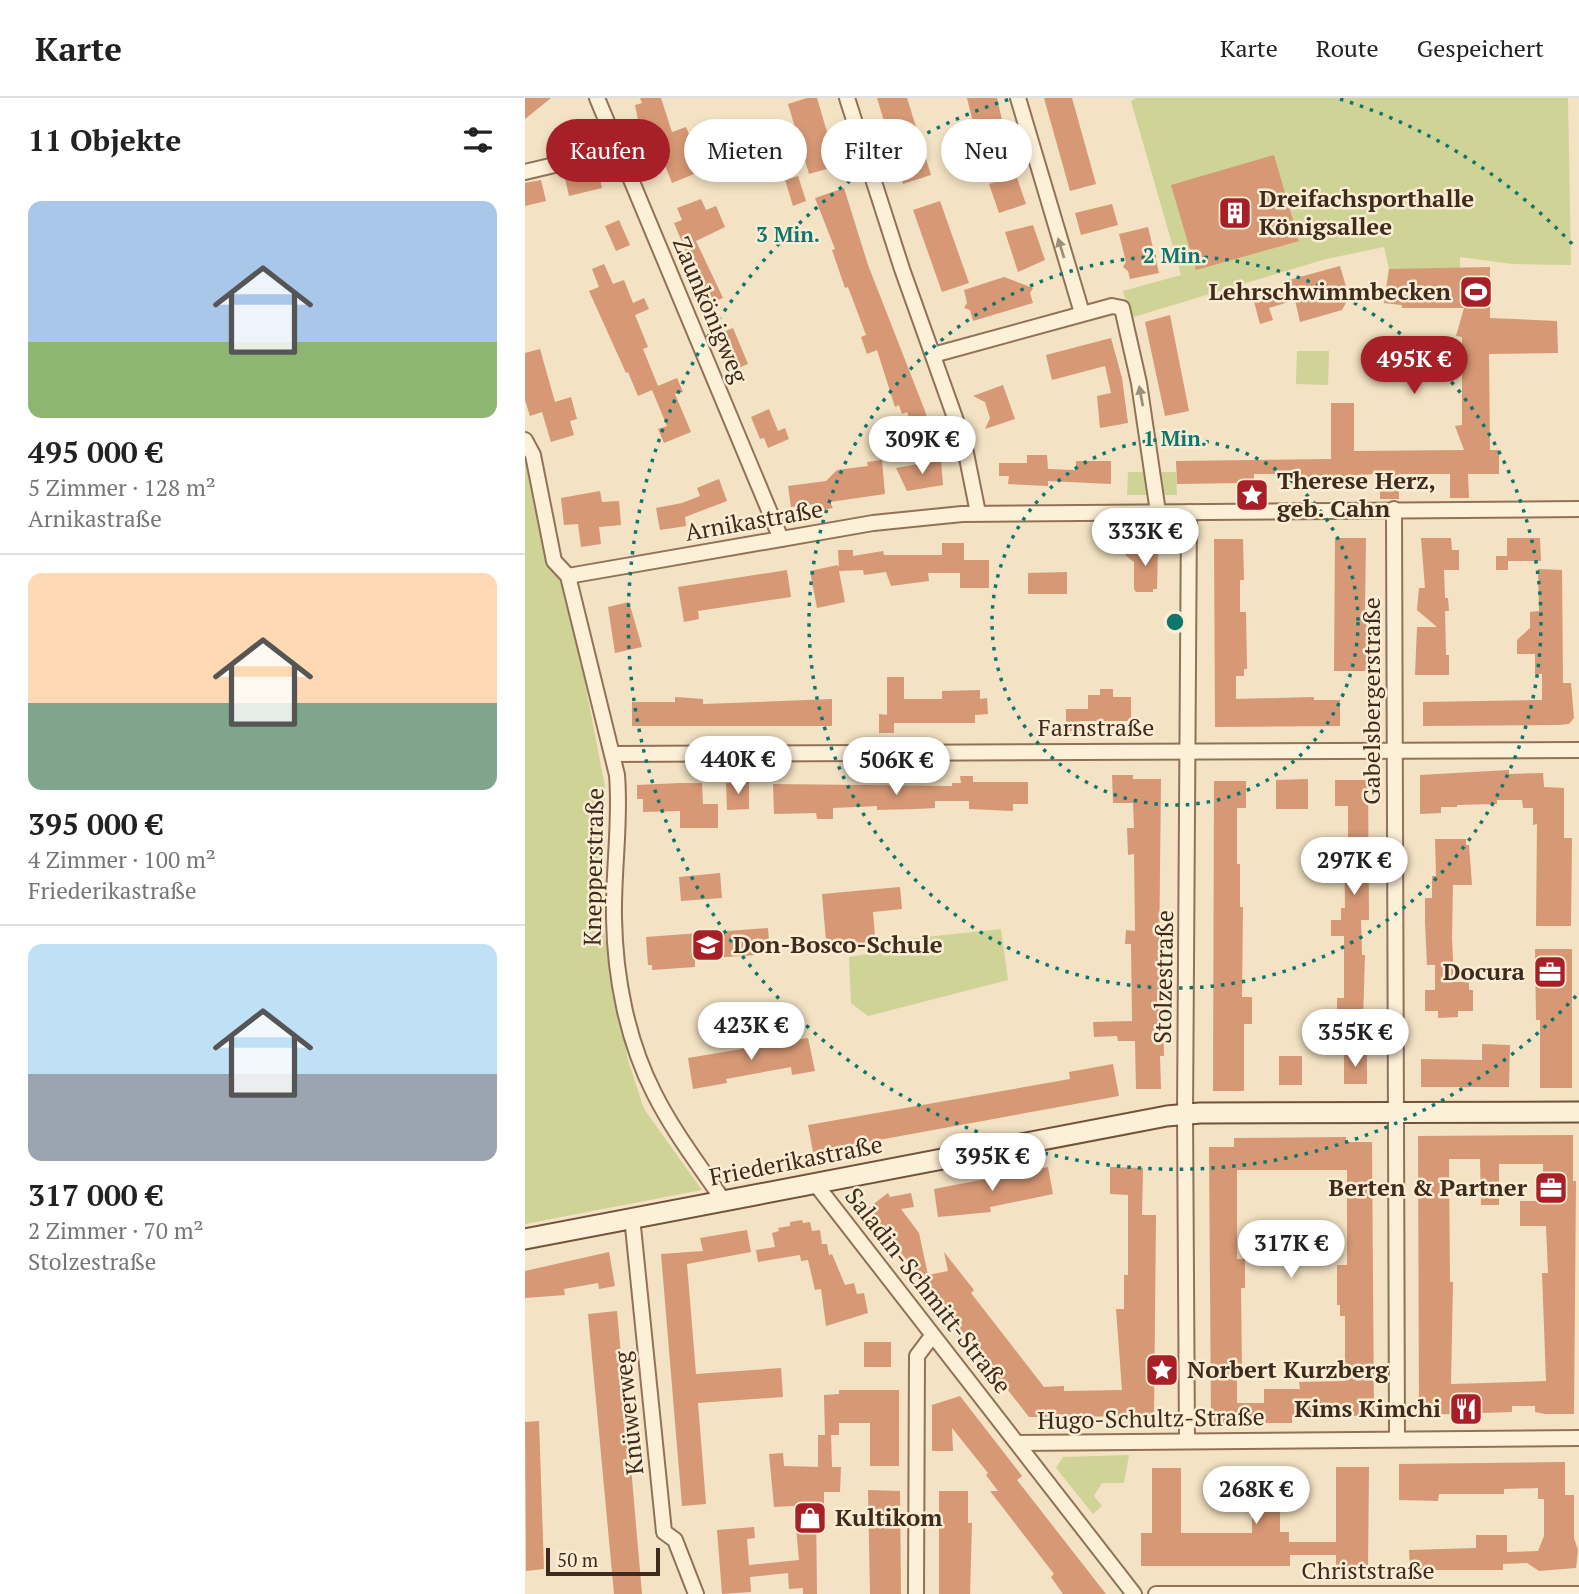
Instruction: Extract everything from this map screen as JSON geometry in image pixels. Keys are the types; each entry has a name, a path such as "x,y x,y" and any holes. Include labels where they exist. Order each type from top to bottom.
{"street":[{"name":"Zaunkönigweg","path":"597,98 606,119"},
{"path":"847,98 964,443 978,513"},
{"path":"1018,98 1082,313"},
{"path":"525,172 546,167"},
{"name":"Zaunkönigweg","path":"632,182 781,539"},
{"path":"933,355 1082,313 1112,306 1122,308 1139,383 1158,512"},
{"name":"Knepperstraße","path":"525,440 533,455 554,561 568,576 613,754 619,802 614,916 616,962 627,1017 653,1093 723,1200"},
{"name":"Gabelsbergerstraße","path":"1394,509 1398,1439"},
{"name":"Arnikastraße","path":"568,576 873,523 978,513 1579,509"},
{"name":"Stolzestraße","path":"1187,1441 1185,1115 1189,512"},
{"name":"Farnstraße","path":"613,754 1579,750"},
{"name":"Friederikastraße","path":"525,1238 814,1182 1185,1115 1579,1112"},
{"name":"Saladin-Schmitt-Straße","path":"814,1182 1134,1594"},
{"name":"Knüwerweg","path":"632,1217 664,1532 675,1540 696,1594"},
{"path":"916,1594 916,1356 932,1336"},
{"name":"Hugo-Schultz-Straße","path":"1018,1443 1579,1438"},
{"name":"Christstraße","path":"1156,1594 1579,1594"}],"green space":[{"path":"1136,98 1568,98 1571,265 1512,264 1460,257 1461,308 1402,308 1401,305 1384,303 1389,269 1384,247 1326,259 1130,318 1123,291 1181,275 1131,101"},
{"path":"1297,351 1329,351 1328,385 1296,384"},
{"path":"525,454 552,562 569,599 605,787 601,917 628,1060 644,1109 702,1190 525,1224"},
{"path":"1128,472 1176,472 1177,495 1127,495"},
{"path":"1001,929 1008,980 868,1016 851,1003 849,957 880,952 879,942"},
{"path":"1129,1455 1124,1483 1102,1483 1094,1496 1102,1506 1093,1514 1056,1468 1063,1457"}],"building":[{"path":"525,98 551,98 525,119"},
{"path":"640,98 661,98 668,119 638,119 635,105 642,103"},
{"path":"817,98 823,119 821,119 821,171 809,174 807,119 792,119 788,104"},
{"path":"877,98 907,98 914,119 883,119"},
{"path":"967,98 997,98 1002,119 972,119"},
{"path":"1044,98 1072,98 1096,184 1070,191"},
{"path":"670,126 672,132 684,128 684,178 672,183"},
{"name":"Dreifachsporthalle Königsallee","path":"1274,155 1299,241 1196,270 1171,185"},
{"path":"541,180 546,201 525,206 525,183"},
{"path":"566,182 601,182 602,188 569,196"},
{"path":"786,182 800,182 806,201 793,206"},
{"path":"1018,182 1026,204 999,213 989,184"},
{"path":"844,188 868,265 925,411 931,431 919,435 912,416 909,417 907,412 902,414 899,405 895,407 877,350 867,354 861,337 866,335 848,287 845,288 832,250 835,249 815,198"},
{"path":"701,199 706,210 716,206 725,227 696,241 723,298 704,305 693,279 697,278 674,223 682,220 677,208"},
{"path":"940,201 969,283 942,292 913,210"},
{"path":"1112,204 1118,225 1081,235 1075,213"},
{"path":"619,220 630,245 616,251 605,226"},
{"path":"1033,225 1045,260 1018,272 1005,232"},
{"path":"1148,227 1159,273 1130,279 1128,271 1123,267 1126,262 1119,234"},
{"path":"604,264 613,284 624,280 633,303 644,298 649,309 635,315 648,347 643,349 658,386 677,378 683,392 675,394 691,432 664,443 658,429 667,426 652,390 638,396 628,372 626,373 589,291 599,287 592,269"},
{"path":"1340,266 1349,297 1342,310 1300,322 1295,300 1269,308 1273,320 1260,324 1253,298 1287,289 1285,281"},
{"path":"1490,267 1490,318 1557,321 1558,353 1489,354 1490,450 1499,450 1499,474 1468,474 1469,498 1450,498 1450,474 1399,474 1399,499 1380,499 1380,474 1354,475 1354,485 1287,482 1287,474 1254,474 1254,480 1245,486 1242,483 1177,484 1176,461 1331,459 1331,403 1354,403 1354,451 1464,450 1455,426 1462,425 1462,337 1456,336 1464,308 1402,308 1402,305 1384,303 1389,269"},
{"path":"1004,277 1033,288 1030,293 1033,303 973,321 970,310 964,308 967,303 964,290"},
{"path":"1170,315 1189,411 1165,416 1145,322"},
{"path":"733,328 748,364 731,371 716,335"},
{"path":"1111,338 1122,378 1128,423 1100,428 1097,396 1111,393 1105,366 1052,380 1046,355"},
{"path":"540,349 555,402 571,397 577,419 570,421 574,435 551,442 542,412 530,416 525,400 525,353"},
{"path":"1003,385 1015,419 985,429 990,418 985,402 973,396"},
{"path":"769,409 778,431 785,428 789,439 768,448 764,438 760,439 751,417"},
{"path":"1027,455 1047,455 1048,469 1076,470 1076,461 1111,461 1111,484 1048,481 1048,486 1008,484 1009,476 999,476 999,463 1027,463"},
{"path":"882,460 885,494 830,502 833,508 817,511 815,504 791,507 788,486 826,481 837,470 868,466 867,462"},
{"path":"941,460 943,485 907,491 896,468"},
{"path":"719,479 727,501 685,517 686,526 660,530 656,508 700,496 697,488"},
{"path":"600,491 602,502 619,501 621,525 599,527 601,544 581,547 578,524 564,525 561,498"},
{"path":"1335,538 1366,538 1365,610 1371,671 1334,671"},
{"path":"1421,538 1451,538 1452,550 1459,550 1459,570 1444,570 1445,598 1448,598 1449,611 1445,611 1449,675 1415,675 1417,627 1437,627 1417,610 1419,588 1425,588"},
{"path":"1507,538 1540,538 1541,561 1508,561 1508,570 1496,570 1496,556 1507,556"},
{"path":"1214,539 1243,539 1244,580 1240,580 1240,612 1246,612 1247,669 1244,669 1244,676 1236,676 1236,699 1314,697 1314,700 1340,700 1340,726 1215,727"},
{"path":"942,543 964,543 964,560 989,560 989,588 960,588 960,573 928,573 929,581 891,586 886,572 864,575 863,570 839,571 845,602 817,608 810,571 838,565 839,568 838,550 853,550 853,556 883,551 884,555 942,555"},
{"path":"1129,548 1158,548 1157,589 1153,589 1153,592 1136,592 1134,589 1134,562 1125,555"},
{"path":"1538,569 1562,570 1563,683 1571,683 1574,718 1569,724 1559,725 1423,726 1423,702 1542,700 1542,674 1535,674 1535,654 1517,654 1517,640 1530,628 1530,612 1539,611"},
{"path":"787,570 791,597 698,611 699,619 684,622 678,587"},
{"path":"1067,572 1067,594 1028,594 1028,573"},
{"path":"629,602 642,647 615,653 608,607"},
{"path":"887,677 904,677 904,699 942,699 942,691 980,690 980,699 987,698 988,714 975,715 975,723 894,723 894,733 879,733 879,714 887,715"},
{"path":"1100,689 1113,689 1113,697 1131,697 1131,721 1080,721 1080,731 1066,731 1066,709 1088,709 1088,695 1100,695"},
{"path":"675,697 703,699 703,704 832,699 832,726 632,726 632,702 675,702"},
{"path":"1509,770 1509,774 1543,773 1544,787 1564,788 1564,838 1572,838 1571,926 1536,926 1537,824 1533,825 1533,808 1523,808 1522,800 1497,800 1497,804 1441,807 1441,813 1420,814 1420,775"},
{"path":"1112,775 1133,775 1133,779 1161,779 1159,961 1164,1056 1160,1056 1161,1089 1136,1089 1135,1041 1118,1041 1117,1036 1094,1037 1093,1022 1132,1021 1131,944 1125,944 1126,930 1135,931 1134,854 1128,855 1127,828 1134,828 1133,803 1113,803"},
{"path":"960,776 973,776 973,782 1028,782 1028,804 1013,804 1013,811 969,809 969,801 935,801 935,808 916,809 877,810 877,806 833,808 833,819 817,819 816,813 774,814 773,784 952,786 952,783 961,783"},
{"path":"1308,779 1308,809 1276,809 1276,780"},
{"path":"1335,780 1368,780 1369,920 1361,920 1362,955 1365,955 1363,1021 1337,1022 1337,998 1344,998 1344,936 1331,936 1331,920 1341,920 1341,908 1345,908 1344,839 1348,839 1348,806 1335,806"},
{"path":"1214,781 1246,781 1246,808 1237,808 1237,864 1240,864 1240,907 1243,907 1242,997 1252,997 1252,1024 1244,1024 1244,1091 1213,1091"},
{"path":"749,782 749,809 727,810 726,783"},
{"path":"702,783 703,804 718,804 718,828 680,828 680,811 643,812 643,799 637,799 637,785"},
{"path":"1435,839 1466,839 1466,845 1469,845 1472,885 1453,885 1452,938 1454,982 1469,982 1469,990 1473,990 1473,1011 1458,1011 1458,1017 1438,1018 1438,1011 1425,1011 1425,990 1435,990 1435,965 1427,965 1425,898 1432,898 1432,876 1436,876"},
{"path":"720,873 722,898 681,901 679,877"},
{"path":"900,887 902,909 873,912 876,948 827,952 822,894"},
{"name":"Don-Bosco-Schule","path":"768,928 770,954 695,959 695,967 652,970 652,965 648,965 646,937"},
{"path":"1535,949 1572,949 1572,1088 1540,1088 1540,1020 1536,1020"},
{"path":"808,1038 815,1071 792,1075 791,1067 726,1079 727,1083 693,1089 688,1058"},
{"path":"1482,1044 1510,1045 1509,1087 1421,1087 1421,1059 1482,1060"},
{"path":"1344,1054 1367,1054 1367,1084 1344,1084"},
{"path":"1279,1056 1302,1056 1302,1085 1279,1085"},
{"path":"1113,1064 1119,1096 813,1152 808,1125 1070,1079 1069,1072"},
{"path":"1573,1135 1573,1181 1576,1181 1574,1414 1545,1414 1535,1412 1535,1406 1512,1406 1512,1412 1419,1415 1418,1136","holes":["1449,1159 1480,1159 1481,1205 1499,1205 1499,1164 1543,1164 1543,1201 1520,1201 1520,1226 1546,1226 1548,1273 1542,1273 1546,1381 1451,1384 1453,1282 1450,1282"]},
{"path":"1346,1137 1346,1142 1372,1142 1374,1416 1292,1416 1292,1423 1211,1423 1209,1147 1234,1147 1234,1138","holes":["1237,1170 1347,1170 1347,1265 1337,1265 1337,1305 1340,1305 1340,1316 1345,1316 1345,1381 1299,1382 1300,1389 1264,1389 1264,1403 1237,1403 1237,1372 1242,1372 1241,1288 1245,1288 1245,1259 1237,1259"]},
{"path":"1048,1167 1053,1194 990,1207 991,1212 938,1217 934,1189"},
{"path":"1110,1167 1143,1168 1142,1215 1156,1215 1154,1416 1029,1417 867,1209 888,1193 890,1197 911,1193 914,1207 901,1209 919,1233 928,1275 948,1271 944,1252 974,1290 971,1293 1044,1387 1064,1386 1064,1391 1122,1390 1116,1309 1124,1309 1124,1275 1128,1275 1128,1195 1110,1194"},
{"path":"802,1220 803,1223 810,1222 812,1231 820,1230 822,1244 827,1244 829,1255 832,1254 845,1285 854,1283 857,1294 864,1293 868,1313 826,1326 821,1289 815,1290 808,1260 801,1261 800,1255 758,1262 756,1250 775,1247 772,1233 779,1231 778,1228 790,1226 790,1222"},
{"path":"747,1230 751,1252 687,1264 696,1374 781,1368 783,1397 698,1403 706,1504 682,1506 661,1254 703,1251 700,1238"},
{"path":"609,1252 615,1286 599,1289 598,1283 564,1289 565,1295 525,1298 525,1271"},
{"path":"617,1311 642,1594 614,1594 588,1314"},
{"path":"864,1342 891,1342 891,1367 864,1367"},
{"path":"839,1390 899,1390 899,1466 870,1466 870,1423 839,1423 839,1435 831,1435 832,1467 841,1467 840,1492 824,1492 824,1504 816,1504 817,1594 803,1594 803,1588 789,1589 788,1573 750,1577 751,1592 722,1594 717,1530 754,1527 755,1538 747,1539 749,1565 799,1560 794,1506 774,1507 769,1454 783,1453 784,1466 818,1467 818,1435 825,1435 824,1395 839,1394"},
{"path":"960,1396 1022,1476 1017,1480 1106,1594 1063,1594 1051,1577 1054,1574 990,1491 998,1491 986,1475 988,1473 952,1428 953,1451 932,1451 932,1405"},
{"path":"539,1421 544,1569 526,1571 525,1422"},
{"path":"1565,1462 1565,1495 1574,1495 1574,1538 1578,1550 1576,1568 1539,1571 1527,1563 1503,1564 1503,1570 1410,1570 1409,1550 1476,1548 1476,1535 1507,1535 1507,1552 1538,1551 1544,1536 1544,1499 1538,1499 1538,1488 1504,1489 1504,1494 1439,1494 1438,1501 1399,1500 1399,1464"},
{"path":"1336,1467 1369,1467 1368,1567 1336,1567 1336,1555 1290,1555 1290,1566 1141,1566 1141,1533 1152,1533 1152,1468 1181,1468 1181,1533 1252,1533 1252,1468 1280,1468 1280,1532 1289,1532 1289,1542 1336,1542"},
{"path":"868,1490 900,1491 901,1594 870,1594"},
{"path":"939,1491 968,1491 968,1523 972,1523 970,1594 939,1594"}],"place":[{"name":"Dreifachsporthalle Königsallee","path":"1235,213"},
{"name":"Lehrschwimmbecken","path":"1476,292"},
{"name":"Therese Herz, geb. Cahn","path":"1252,495"},
{"name":"Don-Bosco-Schule","path":"708,945"},
{"name":"Docura","path":"1550,972"},
{"name":"Berten & Partner","path":"1551,1188"},
{"name":"Norbert Kurzberg","path":"1162,1370"},
{"name":"Kims Kimchi","path":"1466,1409"},
{"name":"Kultikom","path":"810,1518"}]}
